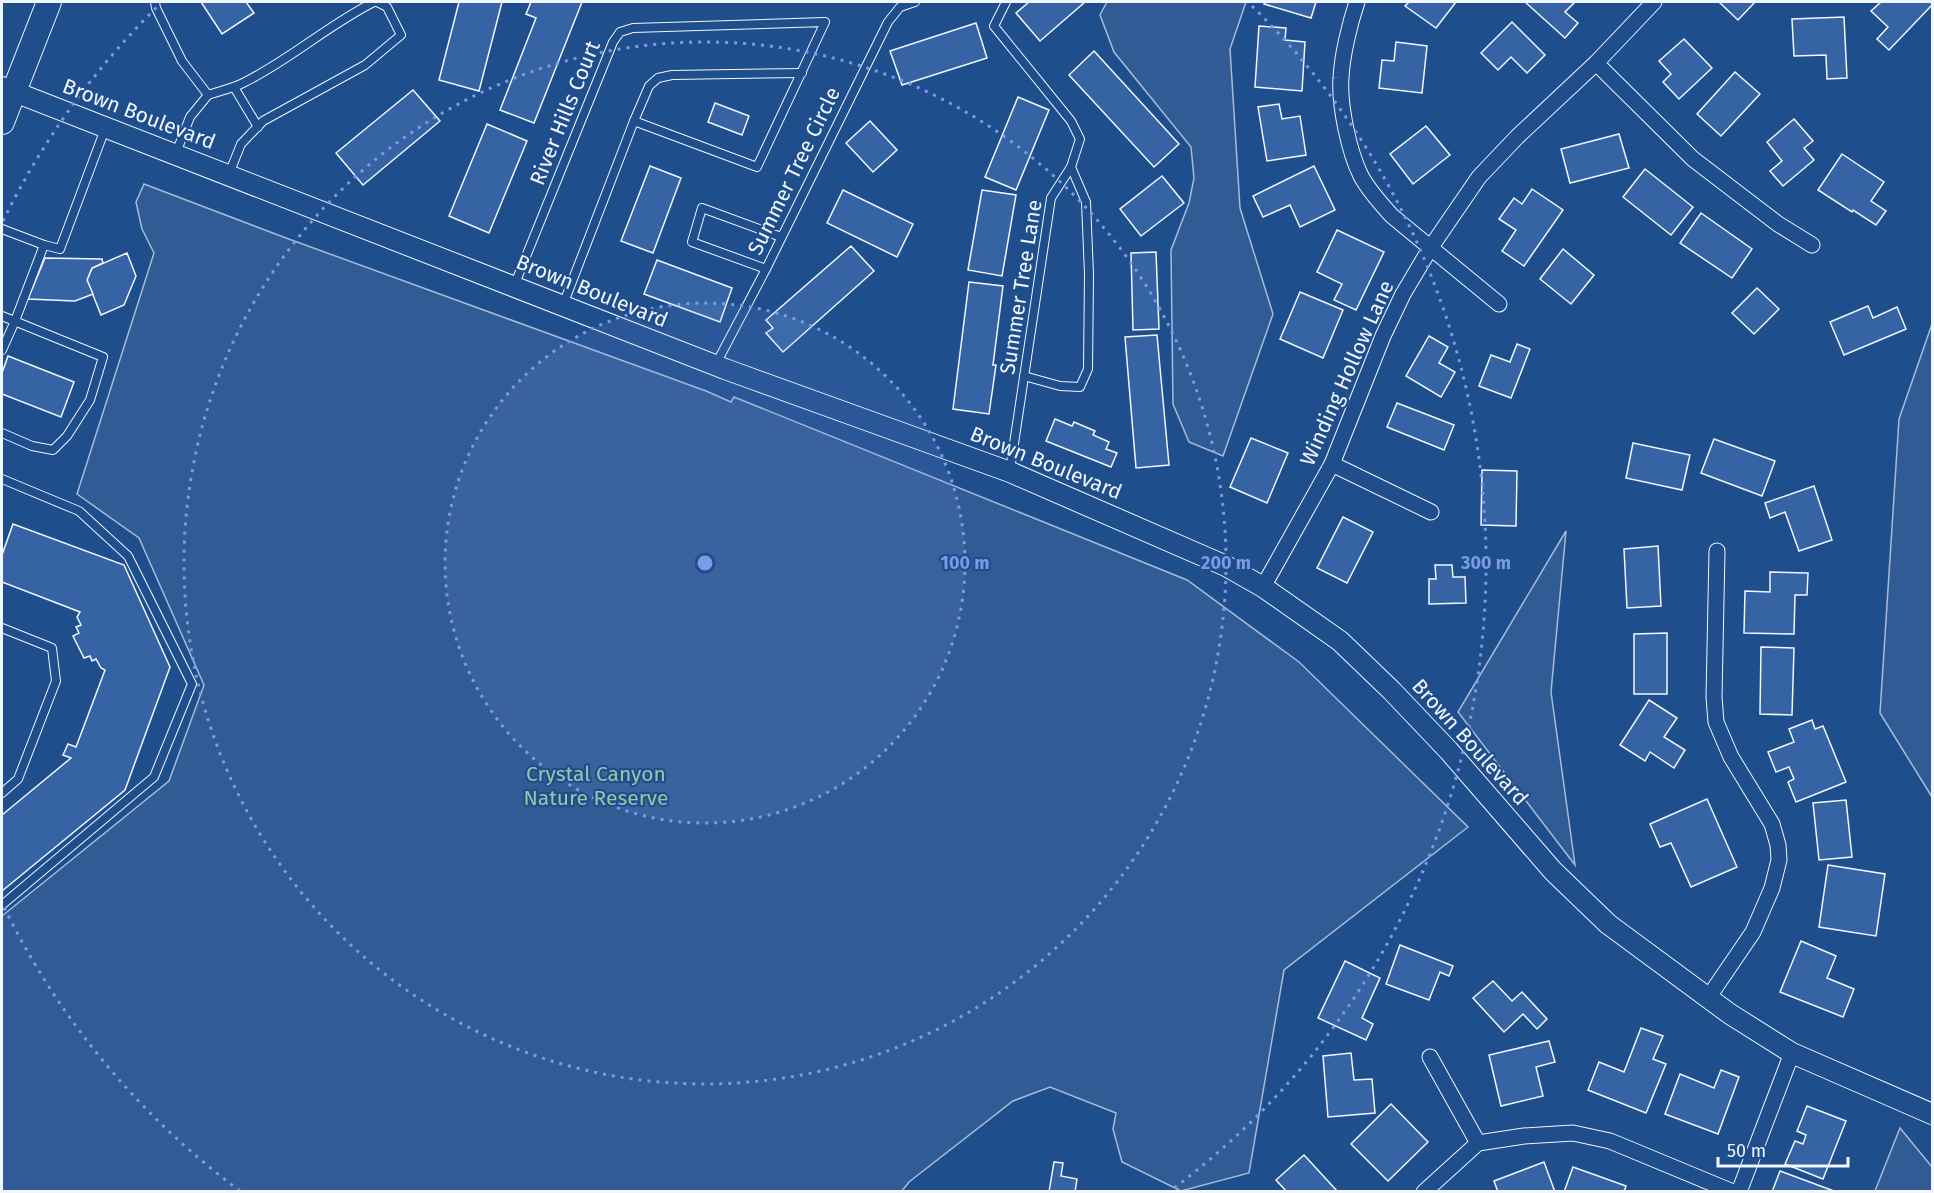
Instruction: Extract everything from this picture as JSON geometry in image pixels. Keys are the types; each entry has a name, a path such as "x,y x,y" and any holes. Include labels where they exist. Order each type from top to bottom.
{"main road":[{"path":"2,122 7,89 48,2"}],"street":[{"path":"1357,2 1351,20 1341,78 1342,102 1351,150 1362,177 1377,200 1392,216 1499,304"},
{"name":"Winding Hollow Lane","path":"1263,587 1332,464 1383,336 1431,247 1479,177 1517,137 1596,63 1654,2"},
{"path":"1596,63 1693,159 1778,224 1812,245"},
{"name":"Brown Boulevard","path":"7,89 715,366 1010,472 1226,566 1263,587 1340,641 1449,751 1552,871 1608,924 1708,998 1792,1053 1932,1114"},
{"path":"1332,464 1431,512"},
{"path":"1708,998 1753,932 1772,888 1779,860 1778,844 1772,824 1731,757 1716,723 1714,697 1717,551"},
{"path":"1739,1191 1792,1053"},
{"path":"1430,1058 1478,1143"},
{"path":"1424,1191 1478,1143 1524,1136 1573,1133 1610,1141 1733,1191"}],"lane":[{"path":"155,2 182,61 208,95"},
{"path":"176,155 190,117 208,95 242,84 291,56 351,13 375,2 387,7 401,35 365,65 263,121 241,144 229,175"},
{"name":"Summer Tree Circle","path":"715,366 766,269 888,22 900,7 915,2"},
{"name":"Summer Tree Lane","path":"1006,2 993,26 1071,121 1080,139 1071,167 1051,198 1010,472"},
{"name":"River Hills Court","path":"514,286 613,42 620,32 633,28 825,22 757,167 634,121"},
{"path":"563,305 649,86 658,78 672,75 802,73"},
{"path":"234,87 258,127"},
{"path":"2,229 60,249 105,127"},
{"path":"1024,376 1060,386 1080,387 1088,369 1089,274 1086,202 1071,167"},
{"path":"766,269 692,242 702,208 780,237"},
{"path":"2,350 44,245"},
{"path":"2,316 103,357 90,400 67,436 52,450 32,446 2,433"},
{"path":"2,479 79,511 128,556 192,684 154,777 2,905"},
{"path":"2,628 52,648 56,681 18,778 2,793"}],"shaded area":[{"path":"1107,2 1246,2 1230,49 1240,208 1273,314 1223,456 1189,442 1173,404 1171,250 1189,203 1194,178 1191,147 1114,52 1100,15"},
{"name":"Crystal Canyon Nature Reserve","path":"144,184 731,402 734,397 1187,580 1299,662 1468,827 1284,970 1249,1173 1181,1191 1122,1162 1113,1129 1116,1113 1050,1087 1013,1101 909,1182 902,1191 2,1191 2,916 169,781 204,685 139,538 77,494 154,253 142,229 136,202"},
{"path":"1932,324 1932,797 1880,713 1899,419"},
{"path":"1566,531 1551,692 1575,865 1458,712"},
{"path":"1900,1128 1932,1167 1932,1191 1875,1191"}],"building":[{"path":"201,2 246,2 254,13 222,34"},
{"path":"459,2 502,2 479,91 439,80"},
{"path":"531,2 582,2 534,123 500,110 536,18 526,14"},
{"path":"1029,2 1085,2 1040,41 1016,13"},
{"path":"1265,2 1316,2 1311,18 1264,4"},
{"path":"1409,2 1456,2 1436,28 1405,6"},
{"path":"1525,2 1575,2 1565,12 1578,23 1565,38"},
{"path":"1719,2 1755,2 1738,20"},
{"path":"1881,2 1932,2 1932,5 1889,50 1877,39 1888,27 1871,11"},
{"path":"1844,17 1847,78 1827,79 1826,55 1794,56 1792,19"},
{"path":"1512,22 1545,55 1527,73 1511,57 1498,70 1481,53"},
{"path":"976,23 987,58 902,85 890,51"},
{"path":"1259,26 1286,28 1285,40 1305,42 1302,91 1255,87"},
{"path":"1684,39 1712,68 1679,99 1663,82 1671,74 1659,61"},
{"path":"1396,42 1427,46 1422,93 1379,88 1382,60 1394,61"},
{"path":"1094,51 1179,144 1154,167 1069,75"},
{"path":"1735,72 1760,94 1721,136 1697,114"},
{"path":"413,90 440,121 363,185 336,153"},
{"path":"1018,97 1049,110 1016,190 985,177"},
{"path":"715,103 749,116 742,135 708,122"},
{"path":"1279,104 1282,119 1300,116 1306,155 1267,161 1258,107"},
{"path":"1794,119 1813,141 1804,148 1814,160 1783,186 1770,171 1782,161 1767,142"},
{"path":"870,121 897,150 873,172 846,143"},
{"path":"487,124 527,141 489,233 449,216"},
{"path":"1426,126 1450,155 1413,184 1390,154"},
{"path":"1619,134 1629,168 1570,183 1561,149"},
{"path":"1842,154 1884,182 1871,201 1886,211 1876,225 1818,190"},
{"path":"650,166 681,178 653,253 621,241"},
{"path":"1314,166 1335,210 1300,227 1290,205 1263,217 1253,196"},
{"path":"1645,169 1693,207 1671,235 1623,197"},
{"path":"1162,176 1184,203 1141,236 1120,209"},
{"path":"1532,189 1563,210 1524,266 1502,251 1516,230 1499,219 1514,198 1522,204"},
{"path":"843,190 913,224 897,257 827,223"},
{"path":"982,190 1016,195 1002,276 968,270"},
{"path":"1701,213 1752,249 1732,278 1680,243"},
{"path":"1337,230 1384,252 1356,310 1334,300 1342,284 1317,272"},
{"path":"851,246 874,271 783,352 766,333 773,328 766,320"},
{"path":"1563,249 1594,275 1571,304 1540,279"},
{"path":"1156,252 1159,329 1133,330 1131,253"},
{"path":"127,253 136,276 124,305 101,315 87,280 92,268"},
{"path":"45,258 102,259 103,263 92,268 87,280 93,294 75,301 28,299"},
{"path":"657,260 732,288 720,322 644,294"},
{"path":"969,282 1003,286 989,414 953,409"},
{"path":"1757,288 1779,309 1754,334 1732,313"},
{"path":"1300,292 1343,310 1323,358 1280,339"},
{"path":"1868,306 1873,318 1897,307 1906,329 1844,355 1830,322"},
{"path":"1157,335 1169,465 1136,468 1125,337"},
{"path":"1429,336 1448,347 1439,363 1455,372 1441,397 1406,376"},
{"path":"1517,344 1530,349 1511,398 1479,386 1491,355 1510,362"},
{"path":"8,356 74,382 61,417 2,394 2,373"},
{"path":"1397,403 1454,425 1444,450 1387,427"},
{"path":"1055,419 1072,426 1074,422 1095,431 1093,435 1109,442 1106,449 1117,453 1111,467 1046,441"},
{"path":"1251,438 1288,453 1267,503 1230,487"},
{"path":"1714,439 1775,461 1762,496 1701,473"},
{"path":"1633,443 1690,455 1682,490 1626,478"},
{"path":"1482,470 1517,471 1516,526 1481,525"},
{"path":"1814,486 1832,540 1799,551 1785,512 1770,518 1765,503"},
{"path":"1343,517 1373,532 1347,583 1317,568"},
{"path":"13,524 124,565 170,667 125,790 2,891 2,815 71,758 63,755 68,744 76,747 105,670 101,668 96,659 92,661 90,656 84,658 73,636 79,633 76,627 81,625 77,617 80,612 2,582 2,555"},
{"path":"1658,546 1661,606 1627,608 1624,549"},
{"path":"1435,565 1452,565 1453,577 1465,577 1466,603 1429,604 1429,579 1436,579"},
{"path":"1770,572 1808,573 1807,595 1795,595 1794,634 1744,633 1745,591 1770,592"},
{"path":"1667,633 1667,694 1634,694 1634,634"},
{"path":"1761,647 1794,648 1792,715 1760,714"},
{"path":"1649,700 1677,718 1664,737 1685,750 1674,768 1650,752 1645,761 1620,745"},
{"path":"1812,720 1815,729 1823,726 1846,782 1796,802 1788,782 1794,779 1789,767 1776,772 1768,752 1794,742 1789,729"},
{"path":"1707,799 1737,867 1691,887 1671,843 1660,847 1650,824"},
{"path":"1846,800 1852,857 1819,860 1813,803"},
{"path":"1828,865 1885,874 1876,936 1819,927"},
{"path":"1801,941 1836,956 1827,978 1854,989 1843,1017 1780,992"},
{"path":"1400,945 1453,966 1449,976 1440,972 1429,1000 1386,984"},
{"path":"1345,961 1380,978 1362,1018 1373,1024 1366,1040 1318,1018"},
{"path":"1493,981 1512,1001 1522,992 1547,1019 1537,1029 1523,1014 1504,1032 1473,998"},
{"path":"1641,1028 1663,1036 1653,1059 1666,1064 1646,1113 1588,1090 1599,1062 1624,1072"},
{"path":"1549,1041 1555,1062 1536,1067 1543,1096 1501,1106 1489,1055"},
{"path":"1351,1053 1354,1080 1372,1079 1375,1113 1328,1117 1323,1056"},
{"path":"1721,1070 1739,1077 1718,1134 1665,1114 1680,1074 1714,1088"},
{"path":"1391,1104 1428,1142 1388,1181 1351,1144"},
{"path":"1807,1106 1846,1121 1823,1179 1785,1164 1795,1141 1803,1144 1806,1135 1797,1131"},
{"path":"1304,1155 1338,1192 1287,1192 1276,1180"},
{"path":"1054,1162 1063,1163 1061,1176 1077,1179 1075,1192 1049,1192"},
{"path":"1544,1162 1555,1192 1498,1192 1494,1181"},
{"path":"1573,1167 1626,1186 1624,1192 1564,1192"},
{"path":"1780,1171 1834,1191 1772,1192"}]}
